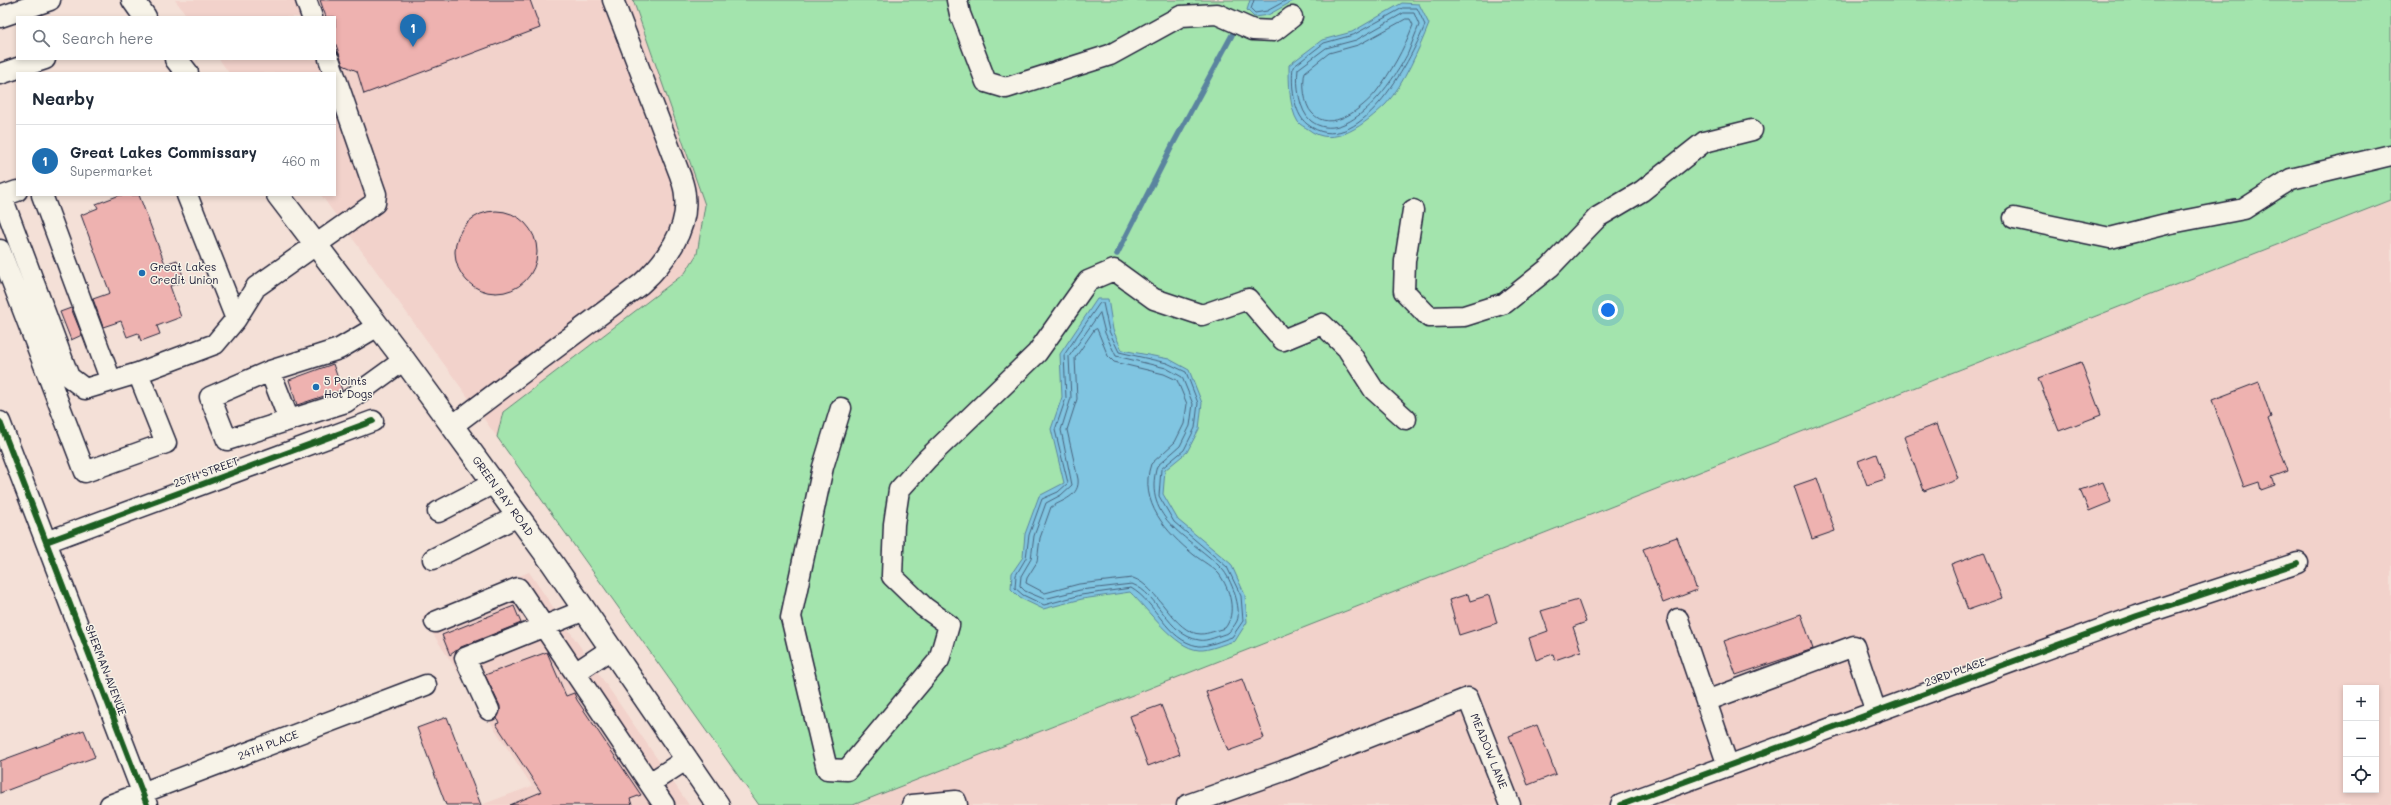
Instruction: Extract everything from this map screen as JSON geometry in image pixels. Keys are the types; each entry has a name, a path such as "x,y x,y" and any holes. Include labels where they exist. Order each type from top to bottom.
{"main road":[{"path":"133,0 144,16"},
{"path":"177,60 186,72"},
{"name":"GREEN BAY ROAD","path":"279,196 404,360 518,516 585,610 718,805"}],"street":[{"path":"0,17 50,0"},
{"path":"306,0 312,16"},
{"path":"452,426 641,284 663,262 680,232 685,213 685,196 680,175 613,0"},
{"path":"958,0 960,14 986,82 1006,88 1110,55 1181,16 1218,14 1253,30 1274,32 1292,17"},
{"path":"0,74 43,60"},
{"path":"329,60 334,72"},
{"path":"6,195 69,377 85,389 138,373 215,344 236,319 256,286 375,203 376,194 336,79"},
{"path":"1413,210 1404,261 1404,291 1429,317 1464,316 1505,303 1550,267 1598,217 1642,191 1704,142 1752,130"},
{"path":"2014,218 2110,238 2166,224 2244,209 2291,180 2391,155"},
{"path":"42,196 111,381"},
{"path":"187,196 236,319"},
{"path":"0,250 85,472 166,443 138,373"},
{"path":"841,408 823,467 792,617 827,769 847,770 939,660 949,625 924,607 892,576 894,524 899,490 927,459 1037,353 1088,281 1114,270 1154,299 1202,315 1248,299 1283,340 1322,324 1347,348 1374,390 1406,419"},
{"path":"378,326 339,349 270,372 210,397 227,440 346,402 404,360"},
{"path":"270,372 289,420"},
{"name":"25TH STREET","path":"46,542 372,421"},
{"name":"SHERMAN AVENUE","path":"0,422 145,799"},
{"path":"438,512 494,483"},
{"path":"433,559 518,516"},
{"name":"23RD PLACE","path":"1621,805 2137,616 2298,563"},
{"path":"435,622 518,588 664,805"},
{"path":"489,710 465,658 585,610"},
{"path":"1678,619 1728,766"},
{"path":"1706,701 1854,646 1876,712"},
{"path":"575,673 611,649"},
{"name":"24TH PLACE","path":"110,805 145,799 426,684"},
{"name":"MEADOW LANE","path":"1187,805 1283,771 1468,698 1510,805"},
{"path":"650,783 687,759"},
{"path":"912,805 956,801 957,805"}],"shaded area":[{"path":"175,0 633,0 705,205 697,254 685,273 503,412 497,437 322,196 336,196 336,72 228,72 220,60 336,60 336,16 187,16"},
{"path":"2391,200 2391,805 853,805"},
{"path":"529,572 689,805 481,805 532,786 422,617"}],"green space":[{"path":"633,0 2391,0 2391,200 853,805 759,805 497,437 503,412 685,273 697,254 705,205"}],"water":[{"path":"1250,0 1295,0 1268,15 1254,17 1247,10"},
{"path":"1402,3 1419,4 1429,24 1416,55 1393,96 1369,119 1349,132 1328,137 1318,135 1300,124 1295,116 1291,102 1289,65 1322,40 1352,32"},
{"path":"1097,299 1108,299 1113,330 1122,350 1169,359 1189,370 1202,403 1199,429 1187,452 1165,470 1163,494 1178,520 1231,564 1245,595 1247,622 1235,641 1203,650 1190,648 1162,627 1130,592 1082,599 1043,609 1020,598 1011,589 1012,573 1023,557 1025,534 1039,496 1064,483 1051,429 1062,397 1060,354"}],"building":[{"path":"320,0 530,0 540,28 364,94 357,71 343,65 336,45 336,16 326,16"},
{"name":"Great Lakes Credit Union","path":"117,196 139,196 165,264 177,260 185,281 170,286 181,317 157,326 160,334 141,341 138,333 127,337 121,321 103,327 93,299 110,293 81,215 98,208 96,204"},
{"path":"496,211 512,215 525,223 533,236 537,252 533,268 525,281 512,289 496,293 480,289 467,281 459,268 455,252 459,236 467,223 480,215"},
{"path":"71,308 82,335 71,340 60,312"},
{"path":"2081,362 2101,415 2059,431 2038,378"},
{"name":"5 Points Hot Dogs","path":"333,364 342,390 297,405 289,380"},
{"path":"2259,382 2271,417 2268,419 2288,471 2272,477 2275,485 2261,490 2259,482 2244,487 2212,400"},
{"path":"1937,424 1958,478 1924,491 1904,437"},
{"path":"1876,454 1885,479 1867,485 1858,461"},
{"path":"1817,478 1835,531 1812,539 1794,486"},
{"path":"2103,482 2111,502 2089,511 2080,490"},
{"path":"1677,537 1697,590 1663,603 1643,549"},
{"path":"1984,552 2002,598 1968,610 1951,564"},
{"path":"1468,594 1470,601 1489,595 1497,623 1459,635 1449,600"},
{"path":"1578,600 1586,622 1573,627 1581,651 1555,660 1553,654 1536,660 1529,638 1548,631 1541,611"},
{"path":"514,606 521,623 461,647 450,655 442,635"},
{"path":"1801,614 1813,649 1736,675 1724,641"},
{"path":"547,652 566,696 574,693 577,700 641,795 630,799 632,805 510,805 541,792 496,724 499,723 497,718 500,711 500,706 485,675"},
{"path":"1242,679 1264,738 1228,751 1206,692"},
{"path":"1161,705 1180,754 1148,766 1130,716"},
{"path":"447,717 481,805 446,805 417,728"},
{"path":"1537,725 1556,774 1528,785 1509,736"},
{"path":"84,730 95,757 0,793 0,761"}],"waterway":[{"path":"1117,254 1173,144 1232,35"}],"cycle path":[{"path":"46,542 373,421"},
{"path":"0,422 147,805"},
{"path":"1621,805 2137,616 2298,563"}],"place":[{"name":"Great Lakes Commissary","path":"413,47"},
{"name":"Great Lakes Credit Union","path":"142,273"},
{"name":"5 Points Hot Dogs","path":"316,387"}]}
